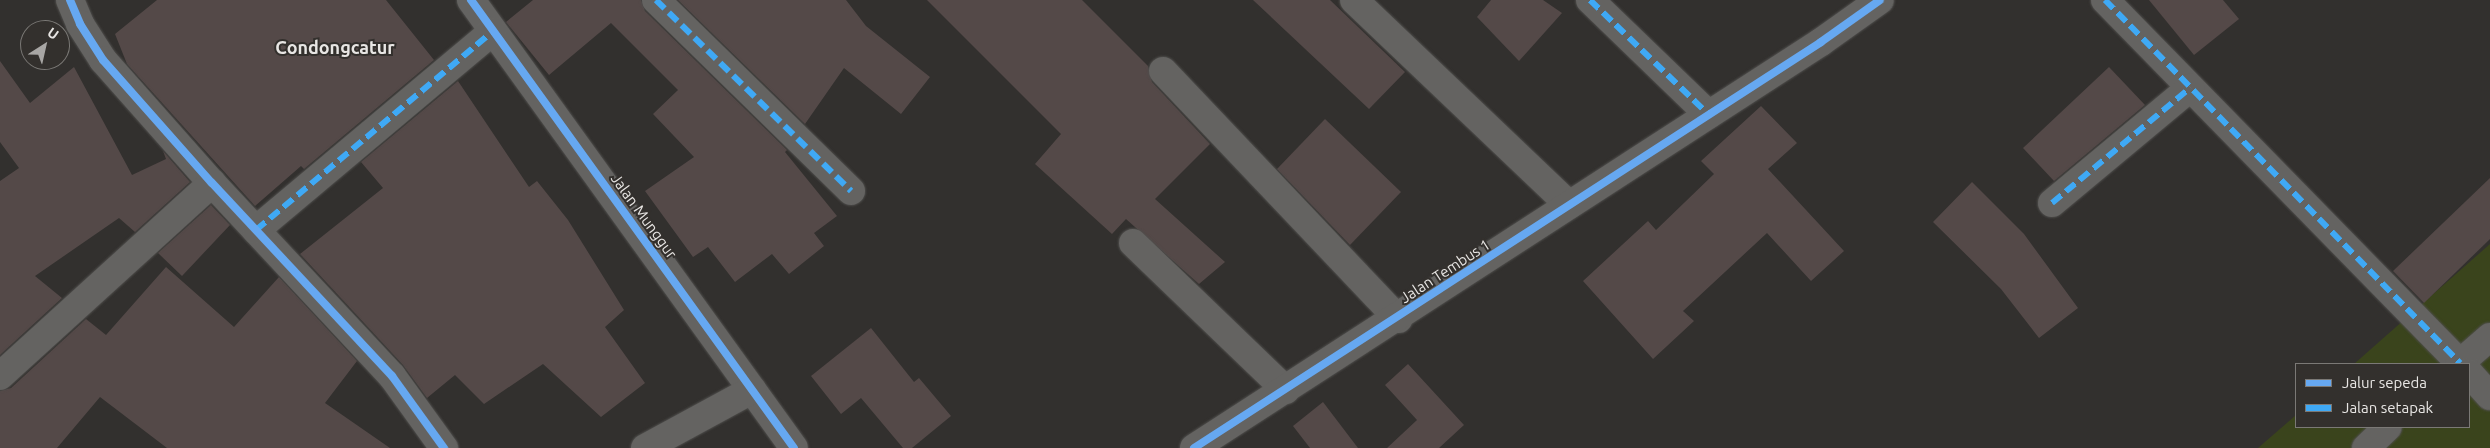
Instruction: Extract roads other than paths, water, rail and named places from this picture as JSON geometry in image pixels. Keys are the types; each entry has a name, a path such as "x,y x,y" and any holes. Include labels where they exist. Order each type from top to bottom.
{"street":[{"path":"70,0 80,24 103,60 212,183 392,376 444,448"},
{"name":"Jalan Munggur","path":"471,0 794,448"},
{"path":"656,0 851,191"},
{"path":"1354,0 1569,206"},
{"path":"1590,0 1709,115"},
{"name":"Jalan Tembus 1","path":"1194,448 1398,318 1709,115 1880,0"},
{"path":"2105,0 2459,363"},
{"path":"256,230 493,31"},
{"path":"1163,71 1398,318"},
{"path":"2052,203 2190,88"},
{"path":"0,376 212,183"},
{"path":"1133,243 1286,390"},
{"path":"2465,363 2490,337"},
{"path":"2470,375 2490,396"},
{"path":"645,448 752,390"},
{"path":"2366,448 2387,428"}],"district":[{"name":"Condongcatur","path":"335,47"}]}
